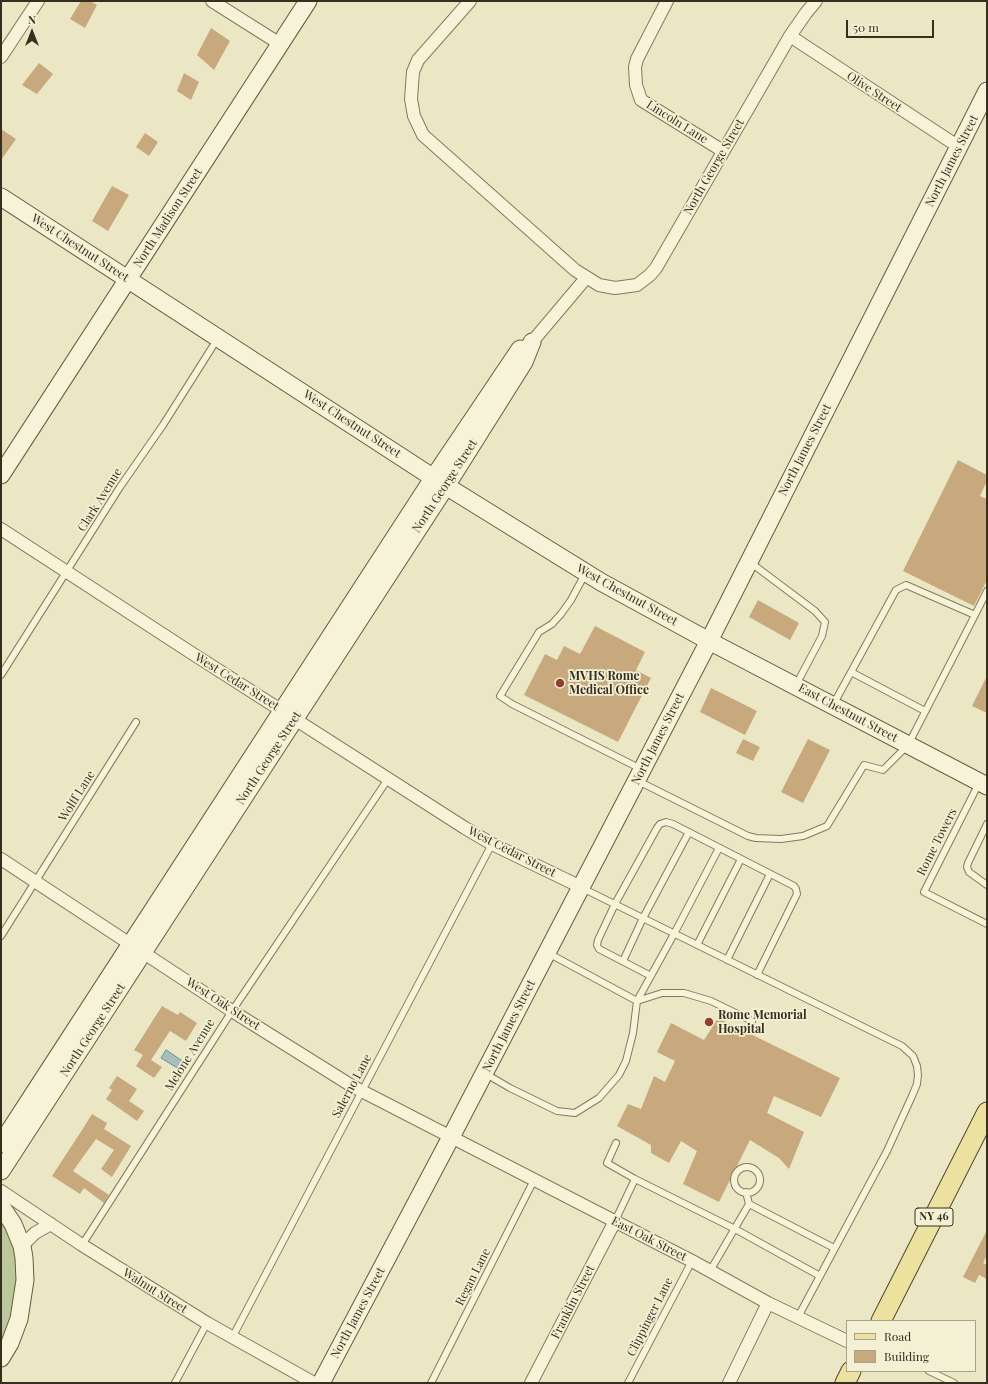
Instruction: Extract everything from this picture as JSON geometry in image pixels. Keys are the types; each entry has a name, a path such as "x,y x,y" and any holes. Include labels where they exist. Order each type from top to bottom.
{"main road":[{"name":"NY 46","path":"882,1320 982,1134 987,1112"},
{"path":"845,1383 851,1372"}],"street":[{"path":"1,58 38,1"},
{"path":"212,1 280,44"},
{"name":"North Madison Street","path":"1,475 308,1"},
{"name":"North George Street","path":"470,1 418,60 412,72 411,98 414,116 423,135 575,270 586,278 599,284 615,288 637,285 650,275 656,268 790,36 816,1"},
{"name":"Lincoln Lane","path":"667,1 637,59 635,67 636,85 641,100 723,151"},
{"name":"Olive Street","path":"790,36 959,147"},
{"name":"North James Street","path":"321,1383 485,1073 709,641 987,91"},
{"name":"West Chestnut Street","path":"1,197 440,482 586,572 709,641"},
{"name":"North George Street","path":"1,1171 137,949 440,482 524,362 532,342 586,278"},
{"name":"West Cedar Street","path":"1,529 183,648 492,844 581,888"},
{"name":"East Chestnut Street","path":"709,641 983,784"},
{"name":"West Oak Street","path":"1,859 232,1011 362,1091 451,1137"},
{"name":"North George Street","path":"1,1144 137,949"},
{"name":"East Oak Street","path":"451,1137 692,1261 768,1302 846,1341"},
{"name":"Walnut Street","path":"1,1190 82,1245 206,1323 314,1383"},
{"path":"1,1206 13,1224 22,1246 25,1280 19,1319 10,1343 1,1358"},
{"name":"Franklin Street","path":"531,1383 615,1221"},
{"path":"22,1246 35,1233 51,1224"},
{"path":"729,1383 768,1302"}],"lane":[{"name":"Clark Avenue","path":"1,675 68,572 120,487 163,425 218,338"},
{"path":"749,562 815,611 825,622 822,636 796,686"},
{"path":"586,572 567,605 552,624 539,632 500,696 748,836 756,838 781,839 803,836 827,826 864,765 883,770 908,745 987,591"},
{"path":"833,705 896,590 906,585 975,615"},
{"path":"851,672 925,711"},
{"name":"Wolff Lane","path":"1,936 136,722"},
{"name":"Melone Avenue","path":"82,1245 232,1011 388,779"},
{"name":"Rome Towers","path":"983,784 924,892 987,924"},
{"path":"651,976 599,949 597,945 615,904 660,824 666,822 673,824 794,886 797,894 757,975"},
{"path":"987,824 967,867 969,872 987,885"},
{"path":"623,961 643,918 689,832"},
{"name":"Salerno Lane","path":"232,1338 492,844"},
{"path":"485,1073 510,1088 557,1111 575,1113 599,1098 619,1075 626,1061 633,1033 637,1001 719,848"},
{"path":"697,945 741,859"},
{"path":"727,960 770,874"},
{"path":"581,888 902,1046 913,1056 918,1075 917,1084 912,1096 886,1151 798,1317"},
{"path":"547,952 637,1001 662,993 684,993 711,1001 752,1021"},
{"path":"616,1143 607,1163 635,1179 735,1229 820,1276"},
{"path":"710,1271 749,1204 746,1192 738,1188 735,1176 741,1169 750,1168 757,1171 760,1182 755,1190 746,1192"},
{"path":"615,1221 635,1179"},
{"name":"Regan Lane","path":"431,1383 534,1180"},
{"path":"749,1204 834,1248"},
{"name":"Clippinger Lane","path":"628,1383 692,1261"},
{"path":"175,1383 206,1323"},
{"path":"931,1372 954,1383"}],"green space":[{"path":"1,1220 4,1223 15,1254 18,1274 10,1321 1,1343"}],"water":[{"path":"166,1050 184,1062 179,1069 161,1058"}],"building":[{"path":"81,1 90,1 97,5 85,28 70,19"},
{"path":"211,28 230,41 214,70 197,55"},
{"path":"39,63 53,74 37,94 22,85"},
{"path":"184,73 199,82 191,100 177,91"},
{"path":"1,129 16,139 1,160"},
{"path":"145,133 158,142 149,156 136,147"},
{"path":"112,186 129,195 108,231 92,221"},
{"path":"958,460 987,475 987,481 980,496 987,499 987,580 974,606 903,571"},
{"path":"758,600 799,623 790,640 749,617"},
{"name":"MVHS Rome Medical Office","path":"595,626 645,652 636,670 651,678 618,742 524,695 545,654 557,660 564,646 580,654"},
{"path":"987,676 987,713 972,706"},
{"path":"711,688 757,711 745,735 700,712"},
{"path":"743,739 760,747 753,761 736,753"},
{"path":"808,739 830,750 803,803 781,792"},
{"path":"162,1006 178,1015 180,1012 197,1023 186,1041 170,1031 151,1060 162,1067 154,1078 136,1066 143,1055 134,1050"},
{"path":"718,1018 840,1078 821,1117 774,1096 767,1113 804,1132 789,1169 779,1158 750,1140 719,1202 683,1184 697,1151 681,1141 669,1163 651,1153 651,1145 617,1126 628,1104 641,1109 654,1076 665,1082 675,1061 657,1052 671,1023 704,1040"},
{"path":"117,1076 137,1089 129,1101 144,1111 137,1121 106,1099 112,1090 109,1088"},
{"path":"92,1114 107,1123 104,1129 131,1146 112,1177 101,1169 114,1150 96,1139 73,1171 109,1195 104,1203 84,1188 80,1194 52,1176"},
{"path":"987,1230 987,1255 983,1263 987,1265 987,1279 979,1275 975,1283 963,1277"}],"place":[{"name":"MVHS Rome Medical Office","path":"560,683"},
{"name":"Rome Memorial Hospital","path":"709,1022"}]}
